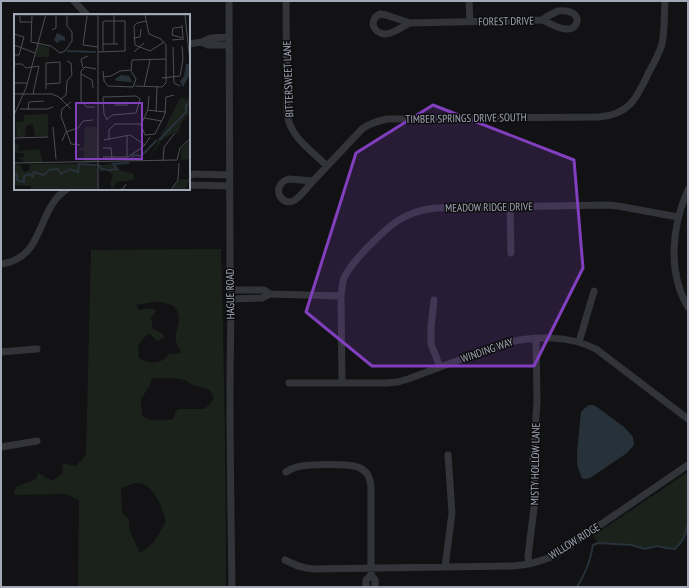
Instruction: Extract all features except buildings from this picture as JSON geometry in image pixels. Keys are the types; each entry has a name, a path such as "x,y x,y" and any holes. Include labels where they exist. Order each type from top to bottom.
{"street":[{"path":"74,1 86,14"},
{"name":"HAGUE ROAD","path":"229,1 231,290 230,437 232,587"},
{"name":"BITTERSWEET LANE","path":"286,1 288,122 295,135 327,166"},
{"name":"FOREST DRIVE","path":"469,1 470,22"},
{"name":"TIMBER SPRINGS DRIVE SOUTH","path":"313,181 293,179 285,180 279,186 279,193 285,200 292,201 297,198 362,129 379,121 607,116 617,114 633,102 658,56 664,31 665,1"},
{"name":"FOREST DRIVE","path":"410,23 392,33 384,34 376,31 373,22 377,16 382,14 410,23 542,20"},
{"path":"190,44 202,42 211,38 229,41"},
{"path":"190,176 194,174 230,175"},
{"path":"190,185 230,186"},
{"path":"1,264 17,260 29,250 50,208 65,190"},
{"path":"688,190 678,217 675,246 675,267 677,280 680,291 688,307"},
{"name":"MEADOW RIDGE DRIVE","path":"342,383 341,296 343,281 351,266 393,223 402,218 418,211 435,208 608,205 678,217"},
{"path":"510,207 511,253"},
{"path":"231,290 264,290 270,294"},
{"path":"579,342 594,291"},
{"path":"231,299 262,298 270,294 341,296"},
{"path":"434,300 431,344 440,367"},
{"name":"MISTY HOLLOW LANE","path":"529,564 528,556 535,500 533,460 537,407 536,338"},
{"name":"WINDING WAY","path":"289,383 398,382 516,340 560,338 579,342 602,353 688,419"},
{"path":"1,352 37,349"},
{"path":"1,447 37,441"},
{"path":"445,567 452,513 448,455"},
{"path":"286,472 292,468 302,466 349,465 358,467 366,472 371,486 372,572 375,580 375,587"},
{"name":"WILLOW RIDGE","path":"285,560 304,568 372,572 445,567 523,566 545,560 556,554 688,465"},
{"path":"366,587 366,580 372,572"}],"highlighted area":[{"path":"433,105 574,160 583,268 534,366 372,366 306,312 356,153"}],"shaded area":[{"path":"221,249 225,418 226,587 78,587 79,500 65,494 13,495 16,487 36,479 38,473 52,481 62,474 63,463 76,466 86,455 91,250","holes":["162,302 174,306 179,316 176,341 181,353 169,354 159,362 147,362 139,358 138,347 149,333 158,341 165,337 160,332 153,329 151,318 156,311 150,308 139,310 136,305","152,378 174,378 185,380 193,385 210,390 214,399 205,409 179,409 176,411 173,419 153,420 142,416 141,399 149,387","133,483 148,486 155,494 163,510 166,521 159,535 145,550 140,553 129,529 129,520 122,512 121,489"]},
{"path":"590,405 597,407 624,427 633,437 634,445 627,453 590,478 584,479 582,478 578,468 577,452 581,412"},
{"path":"688,472 687,527 683,540 675,549 657,546 645,549 632,545 598,543 593,536"}],"waterway":[{"path":"577,587 587,567 593,545 598,543 632,545 645,549 657,546 675,549 684,537 688,521"}]}
